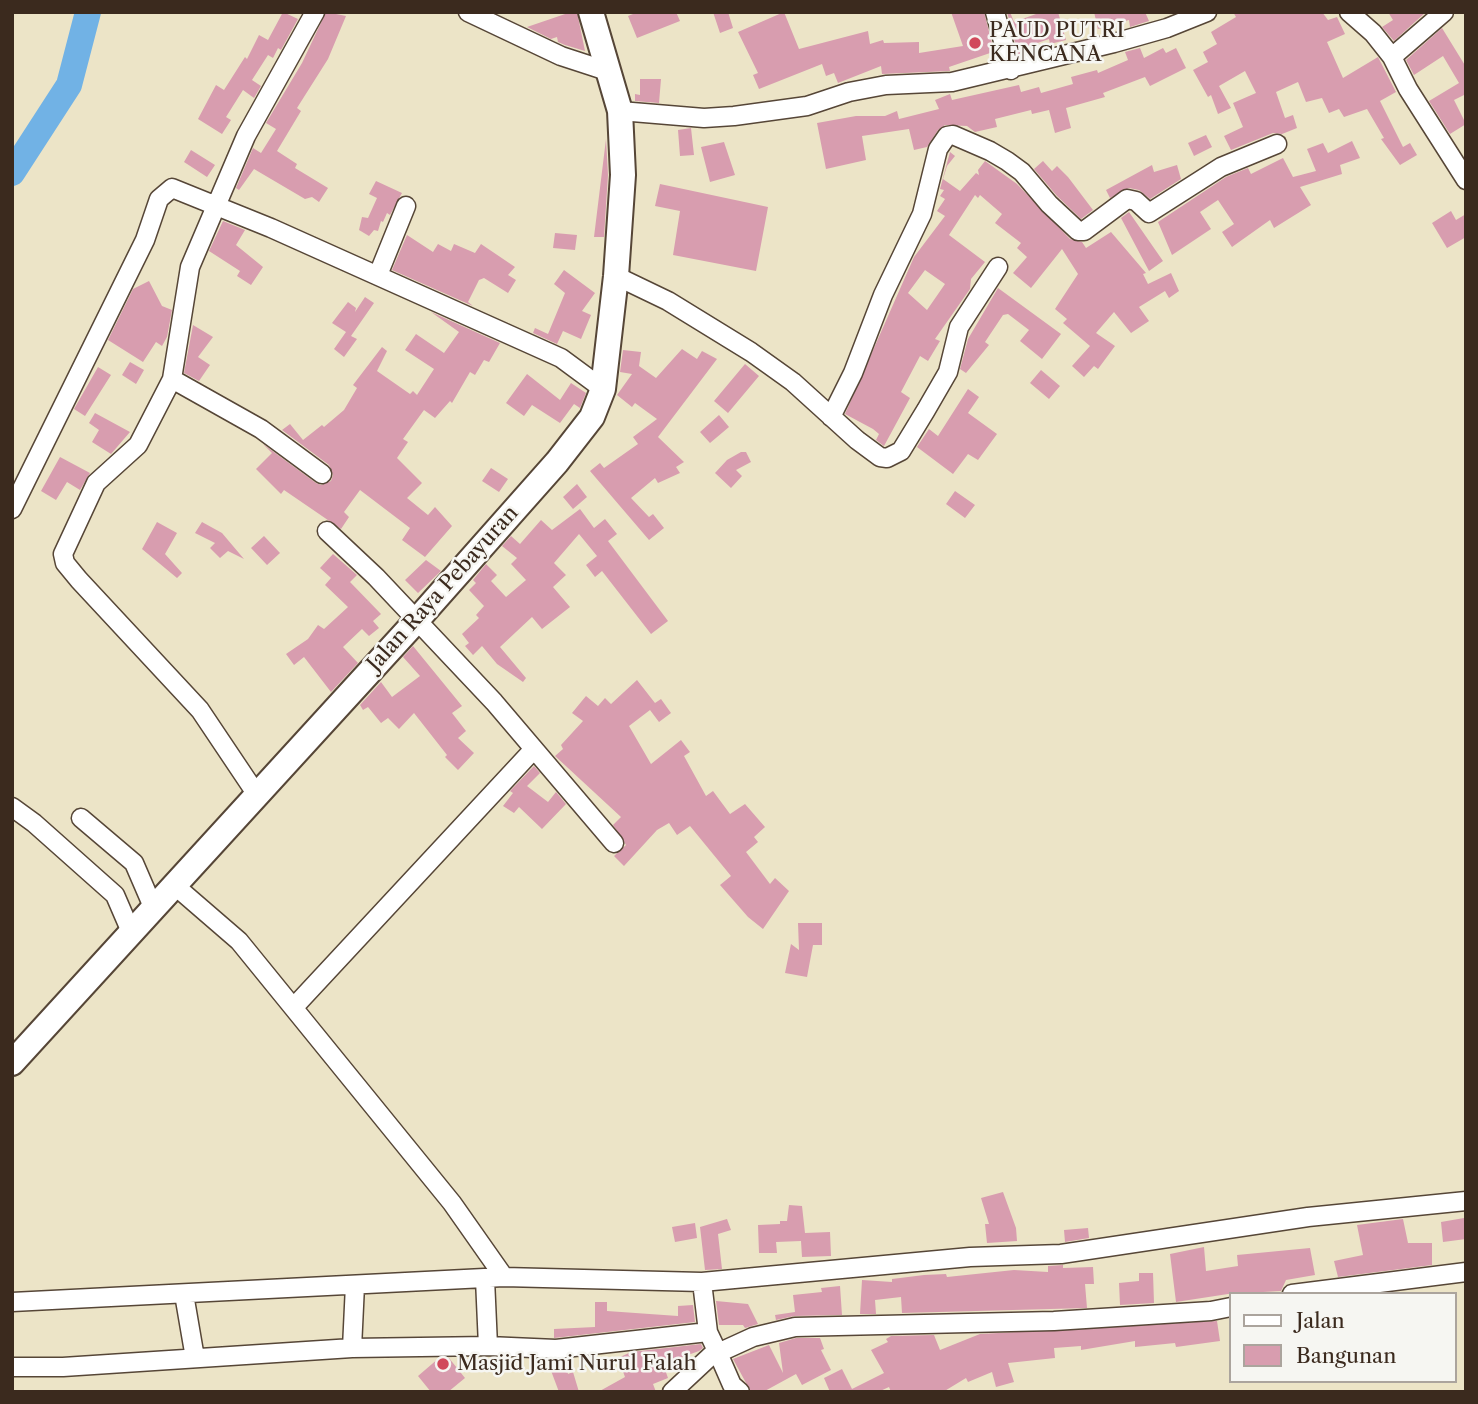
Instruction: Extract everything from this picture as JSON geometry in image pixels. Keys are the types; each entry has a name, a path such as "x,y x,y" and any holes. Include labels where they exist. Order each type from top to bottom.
{"main road":[{"name":"Jalan Raya Pebayuran","path":"12,1063 417,620 557,462 592,417 603,389 616,276 623,175 620,111 591,12"}],"street":[{"path":"257,795 200,710 79,580 63,559 96,483 138,445 172,379 190,267 246,136 315,12"},
{"path":"468,12 561,56 610,72"},
{"path":"995,12 1011,70"},
{"path":"620,111 704,118 734,116 807,106 849,92 886,85 952,82 1011,70 1167,28 1207,12"},
{"path":"1349,12 1373,33 1392,57 1408,89 1466,180"},
{"path":"1392,57 1444,12"},
{"path":"831,417 922,214 939,149 947,136 953,135 990,151 1023,172 1058,214 1078,231 1084,231 1127,199 1136,201 1149,213 1221,167 1277,144"},
{"path":"12,509 145,240 159,199 172,188 378,275 561,358 603,389"},
{"path":"378,275 406,206"},
{"path":"616,276 668,301 751,352 793,383 880,457 893,458 901,451 948,372 959,327 999,267"},
{"path":"172,379 261,429 322,474"},
{"path":"327,531 417,620 534,749 614,843"},
{"path":"294,1007 534,749"},
{"path":"12,807 34,823 115,895 131,932"},
{"path":"81,818 134,863 153,908"},
{"path":"173,884 239,941 446,1196 504,1277"},
{"path":"12,1302 504,1277 702,1282 970,1257 1061,1254 1308,1217 1466,1201"},
{"path":"1309,1292 1466,1272"},
{"path":"485,1279 488,1346"},
{"path":"702,1282 708,1332 732,1385 740,1392"},
{"path":"352,1348 355,1285"},
{"path":"184,1294 195,1358"},
{"path":"672,1392 717,1352 753,1337 805,1326 1054,1321 1211,1311 1230,1307"},
{"path":"12,1367 352,1348 488,1346 556,1349 708,1332"}],"building":[{"path":"283,12 298,19 281,50 278,48 273,58 268,55 252,80 261,86 254,98 243,90 226,117 231,120 222,134 198,119 216,85 224,90 245,57 247,59 259,35 268,40"},
{"path":"326,12 346,16 328,59 297,108 301,111 277,151 297,164 295,168 328,188 319,202 312,197 305,199 254,169 239,190 236,188 253,148 261,153 276,129 266,123 302,63"},
{"path":"577,12 585,51 558,42 557,37 551,39 527,27"},
{"path":"638,12 676,12 680,21 637,38 628,16"},
{"path":"713,12 728,12 733,28 720,33"},
{"path":"784,12 799,49 868,31 870,44 883,40 884,43 919,42 919,53 963,46 951,12 984,12 996,59 993,52 949,67 950,71 882,74 881,66 838,83 834,73 826,76 822,64 759,89 753,75 758,73 738,32"},
{"path":"1007,12 1010,12 1014,22 1036,14 1058,12 1066,40 1050,44 1049,39 1023,48 1024,53 1018,54"},
{"path":"1094,12 1145,12 1149,21 1130,27 1129,20 1098,29"},
{"path":"1233,12 1322,12 1328,20 1337,17 1345,34 1327,42 1343,78 1378,57 1396,92 1380,101 1403,147 1410,143 1417,155 1400,165 1381,139 1384,138 1367,109 1344,117 1339,109 1329,113 1322,98 1306,102 1298,82 1276,92 1285,118 1293,115 1297,128 1282,134 1273,133 1231,150 1224,136 1243,127 1233,103 1256,93 1245,71 1219,86 1231,108 1218,114 1211,95 1208,97 1193,70 1208,62 1203,52 1217,44 1211,32 1236,17"},
{"path":"1388,12 1426,12 1394,41 1382,27 1393,20"},
{"path":"1442,28 1466,67 1466,94 1454,100 1466,124 1450,134 1429,101 1459,83 1443,56 1414,75 1406,60"},
{"path":"1140,48 1144,58 1163,48 1166,53 1176,48 1186,68 1150,86 1145,77 1103,93 1105,97 1066,108 1071,128 1055,133 1049,110 1032,114 1031,110 995,119 997,127 975,132 967,126 945,125 938,130 927,147 914,150 909,129 862,136 866,160 826,169 817,123 856,116 885,116 897,111 899,119 939,109 935,100 950,94 952,100 1019,85 1021,92 1039,87 1041,93 1073,84 1071,77 1097,70 1098,73 1128,60 1125,52"},
{"path":"640,79 661,79 659,103 635,101 635,94 640,95"},
{"path":"691,128 694,155 680,156 678,130"},
{"path":"1206,135 1212,147 1194,156 1188,143"},
{"path":"606,139 608,175 604,237 594,237"},
{"path":"1352,141 1360,158 1340,165 1342,174 1300,187 1311,205 1274,228 1270,220 1232,247 1222,232 1234,224 1218,200 1200,212 1211,229 1172,255 1158,222 1226,177 1248,168 1251,174 1283,158 1293,177 1316,171 1307,149 1323,143 1328,153"},
{"path":"724,142 735,175 710,182 701,147"},
{"path":"191,150 215,165 207,177 184,162"},
{"path":"950,152 955,156 947,166 943,179 960,191 976,173 979,175 978,170 985,161 1017,184 1070,239 1082,242 1086,248 1111,232 1146,273 1143,274 1148,284 1171,273 1179,291 1169,298 1165,291 1139,307 1149,321 1131,333 1114,312 1096,333 1115,346 1098,369 1094,366 1084,377 1072,366 1090,346 1063,323 1067,319 1055,309 1078,274 1062,249 1031,288 1013,273 1027,257 1017,248 1021,243 995,223 1002,214 980,195 978,198 975,195 949,235 985,262 971,279 970,289 935,339 940,341 928,361 920,356 901,392 910,398 884,446 876,440 879,434 873,429 845,414 914,257 945,216 937,211 945,199 940,196 944,190 940,189","holes":["925,270 945,284 927,310 908,293"]},
{"path":"1043,161 1052,171 1057,166 1093,210 1081,219 1057,196 1034,169"},
{"path":"1152,165 1154,172 1177,165 1181,179 1150,199 1139,190 1129,188 1110,198 1106,190"},
{"path":"376,181 402,193 390,215 387,213 383,222 381,221 378,231 374,230 369,236 359,230 362,217 368,218 377,198 369,194"},
{"path":"660,184 768,207 756,271 673,255 680,211 655,206"},
{"path":"1451,211 1456,220 1466,214 1466,237 1447,248 1432,223"},
{"path":"1129,212 1163,261 1149,271 1121,218"},
{"path":"223,221 245,230 236,245 263,267 251,285 237,276 240,271 209,251"},
{"path":"555,233 577,235 575,250 553,248"},
{"path":"407,235 433,252 438,244 451,251 454,244 475,253 481,244 515,267 508,275 516,280 508,293 484,278 479,280 468,302 473,306 392,270"},
{"path":"564,270 595,293 582,311 591,315 581,339 563,331 557,344 533,333 535,328 548,334 565,293 554,284"},
{"path":"149,281 162,306 172,310 167,337 162,346 156,342 143,362 108,340 133,289"},
{"path":"998,288 1061,334 1042,359 1020,341 1029,330 1008,314 1003,315 985,342 989,345 966,373 960,369 968,339"},
{"path":"365,297 374,303 351,336 357,339 344,357 334,349 346,332 332,323 348,302 356,308 355,312"},
{"path":"431,312 500,343 489,362 484,360 475,375 470,372 452,403 450,401 435,418 424,410 403,439 408,442 397,458 422,483 407,498 428,515 435,507 452,526 425,557 402,540 410,528 360,490 344,512 349,517 341,529 284,490 281,494 256,469 272,453 263,444 316,483 321,485 331,481 333,475 329,465 282,430 290,424 303,440 322,425 324,427 344,410 357,388 353,385 382,347 387,351 377,371 410,394 413,391 417,395 434,369 405,350 416,334 444,353 459,332"},
{"path":"193,325 213,337 198,357 210,365 199,381 184,373"},
{"path":"682,349 697,359 702,351 717,359 658,437 684,462 676,467 680,473 658,483 655,478 631,498 649,517 653,514 664,528 649,540 590,471 600,463 604,468 638,444 633,437 657,419 635,403 632,407 617,395 632,374 620,372 623,350 641,352 639,366 656,378"},
{"path":"130,362 144,370 136,384 122,375"},
{"path":"745,364 759,376 728,413 714,401"},
{"path":"98,367 111,375 85,416 74,409"},
{"path":"1041,370 1060,386 1049,399 1030,383"},
{"path":"527,374 560,400 571,383 586,393 580,408 574,404 560,423 532,405 524,416 506,403"},
{"path":"968,389 979,397 968,413 997,434 978,460 968,454 953,474 917,447 929,429 938,436"},
{"path":"95,413 130,432 111,454 92,442 99,430 89,423"},
{"path":"719,415 729,427 710,443 700,432"},
{"path":"746,452 751,462 736,470 742,476 731,488 715,473 727,460"},
{"path":"60,457 90,473 80,490 67,482 56,500 41,491"},
{"path":"491,468 508,479 499,492 482,481"},
{"path":"577,484 587,497 573,509 563,497"},
{"path":"955,491 975,505 965,518 946,504"},
{"path":"580,509 594,528 605,519 617,534 608,541 668,621 651,634 602,571 595,577 586,565 597,556 579,534 554,563 566,575 553,587 570,607 542,629 532,617 500,647 526,678 523,682 497,664 482,646 473,655 465,646 469,643 462,634 479,618 476,615 484,606 469,590 476,583 473,580 486,564 497,575 491,581 506,597 526,580 511,564 517,558 502,546 511,536 520,544 541,520 552,530"},
{"path":"157,522 177,533 165,554 182,573 177,578 142,549"},
{"path":"202,522 222,533 244,559 228,551 220,558 210,548 215,543 195,533"},
{"path":"264,536 280,553 267,565 251,548"},
{"path":"333,554 357,575 350,582 381,614 373,621 379,628 369,636 362,629 343,647 358,663 331,692 304,657 294,665 286,654 308,639 318,625 324,629 348,607 325,585 331,578 320,568"},
{"path":"426,560 441,571 418,593 405,580"},
{"path":"413,646 462,706 452,713 466,731 458,738 474,753 458,770 445,757 447,755 414,713 399,729 388,718 381,723 368,707 363,710 360,705 381,682 392,697 420,676 403,657"},
{"path":"637,680 655,703 661,699 671,713 659,722 650,710 629,726 651,764 681,740 690,752 684,756 706,796 713,791 730,814 745,804 765,827 754,837 758,842 746,852 770,884 775,878 789,891 763,929 748,917 720,885 731,876 690,826 677,835 669,823 657,830 624,866 614,856 626,845 613,825 621,817 555,756 563,749 561,745 583,721 572,713 586,696 598,706 605,698 611,704"},
{"path":"534,766 540,773 527,786 548,802 556,792 566,804 542,829 519,807 514,813 503,806 513,793 510,791"},
{"path":"798,923 822,923 822,945 813,945 807,977 785,973 791,944 799,950"},
{"path":"1003,1192 1016,1228 1017,1241 987,1243 985,1224 989,1224 981,1198"},
{"path":"789,1205 802,1206 805,1233 830,1232 831,1256 802,1257 801,1241 776,1242 777,1253 759,1253 758,1225 787,1221"},
{"path":"1464,1218 1466,1239 1443,1242 1441,1222"},
{"path":"727,1219 731,1230 718,1234 722,1269 705,1270 700,1227"},
{"path":"1403,1219 1408,1243 1432,1243 1432,1265 1338,1277 1334,1261 1363,1255 1357,1225"},
{"path":"695,1223 697,1238 675,1242 672,1227"},
{"path":"1088,1228 1089,1238 1065,1242 1064,1230"},
{"path":"1204,1247 1206,1271 1238,1266 1237,1255 1310,1248 1315,1275 1286,1280 1281,1291 1230,1292 1176,1302 1170,1254"},
{"path":"1063,1265 1063,1268 1093,1267 1094,1284 1085,1284 1087,1308 902,1313 901,1297 875,1300 876,1314 860,1314 862,1280 892,1282 892,1279 924,1275 946,1274 947,1277 1014,1270 1048,1272 1048,1266"},
{"path":"1139,1273 1153,1273 1154,1303 1120,1305 1119,1283 1139,1281"},
{"path":"840,1286 842,1315 794,1316 776,1320 775,1315 795,1312 793,1295 822,1292 821,1288"},
{"path":"716,1301 748,1304 758,1324 745,1328 743,1325 719,1325"},
{"path":"595,1302 607,1302 607,1311 678,1316 678,1306 693,1305 695,1322 554,1338 554,1329 595,1327"},
{"path":"1217,1321 1220,1341 1176,1347 1175,1343 1135,1347 1135,1341 1081,1350 1081,1346 1054,1348 1055,1358 1008,1363 1014,1382 996,1387 992,1372 968,1382 966,1378 943,1392 891,1392 889,1387 878,1392 830,1392 824,1378 842,1369 852,1389 884,1373 871,1350 888,1342 886,1339 891,1336 934,1335 940,1350 980,1334"},
{"path":"796,1338 820,1338 824,1349 821,1350 831,1370 802,1385 796,1374 763,1392 751,1392 733,1359 769,1345 783,1373 779,1343"},
{"path":"701,1344 703,1348 699,1351 663,1364 668,1378 653,1384 656,1392 598,1392 625,1377 618,1358 631,1352"},
{"name":"Masjid Jami Nurul Falah","path":"439,1358 449,1358 465,1378 448,1392 431,1392 418,1376"},
{"path":"565,1359 568,1374 573,1372 579,1392 559,1392 547,1360"}],"waterway":[{"path":"12,173 69,85 88,12"}],"place":[{"name":"PAUD PUTRI KENCANA","path":"975,43"},
{"name":"Masjid Jami Nurul Falah","path":"443,1364"}]}
